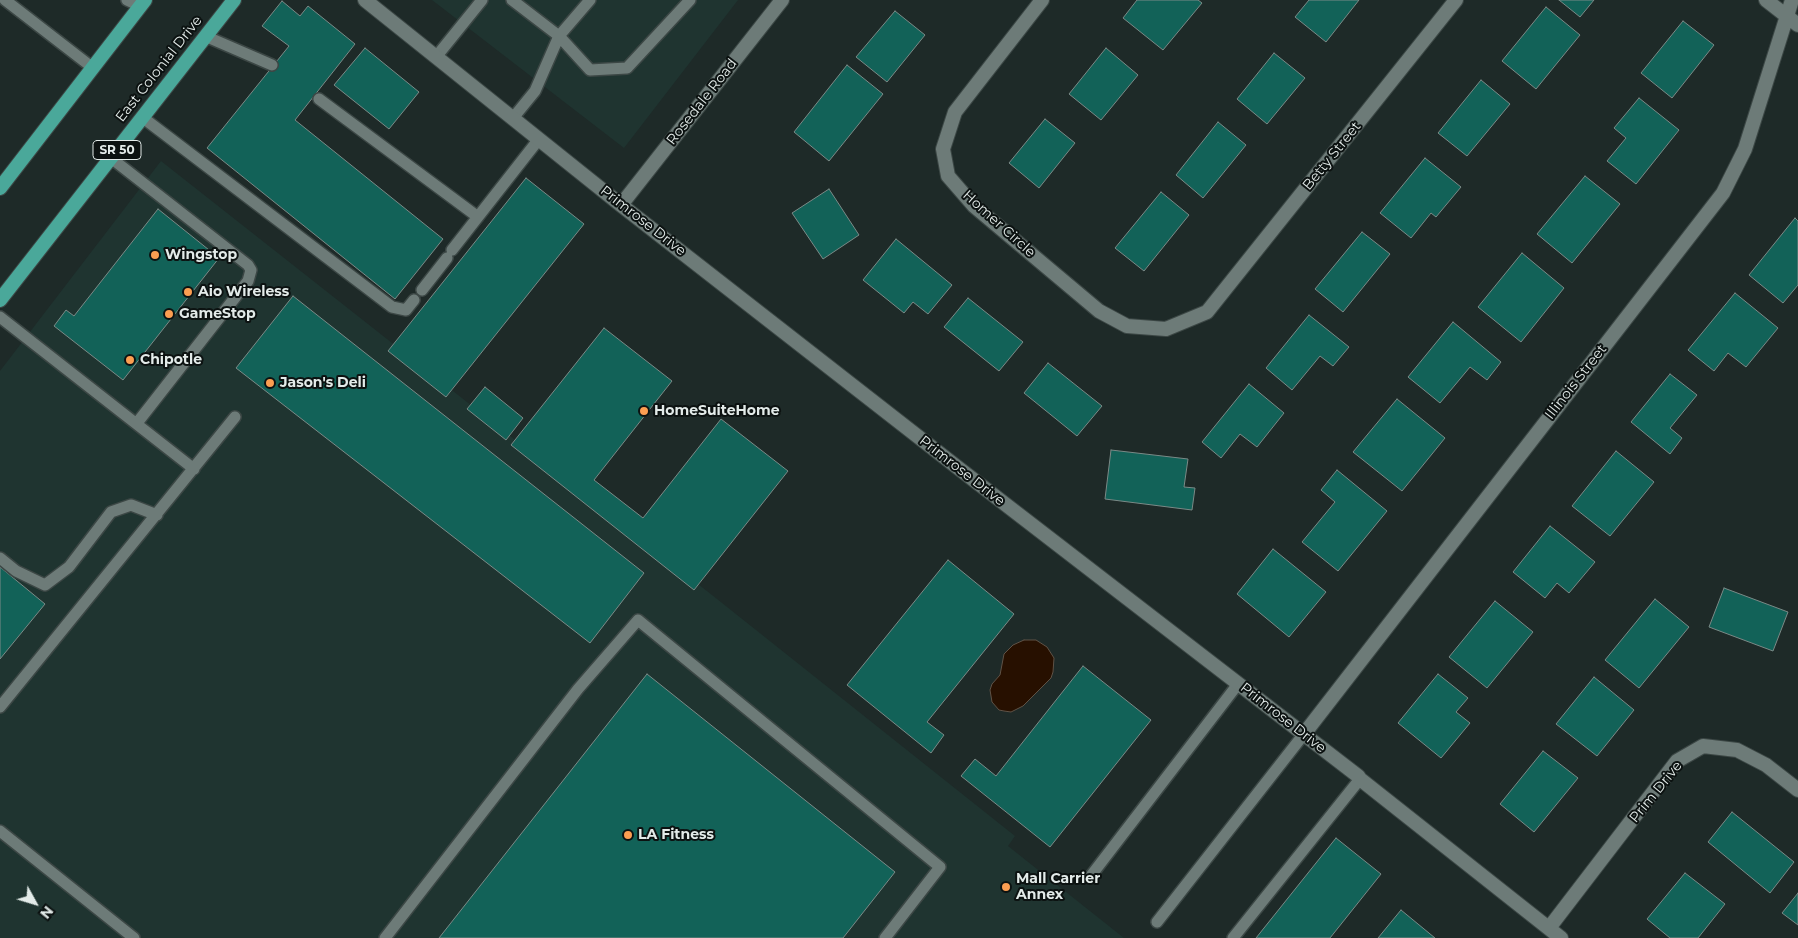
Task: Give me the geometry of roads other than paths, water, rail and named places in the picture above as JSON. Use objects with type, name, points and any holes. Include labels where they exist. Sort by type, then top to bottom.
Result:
[{"type":"highway","name":"East Colonial Drive","points":[[0,300],[234,0]]},
{"type":"highway","points":[[0,188],[143,3]]},
{"type":"street","name":"Primrose Drive","points":[[365,0],[621,204],[1358,776],[1561,938]]},
{"type":"street","name":"Rosedale Road","points":[[621,204],[782,0]]},
{"type":"street","name":"Homer Circle","points":[[1042,0],[955,112],[943,149],[948,176],[974,206],[1098,312],[1127,326],[1166,329],[1207,312]]},
{"type":"street","name":"Betty Street","points":[[1207,312],[1456,0]]},
{"type":"street","points":[[1766,0],[1792,20]]},
{"type":"street","name":"Illinois Street","points":[[1304,734],[1722,193],[1745,149],[1792,20],[1792,0]]},
{"type":"street","name":"Prim Drive","points":[[1549,928],[1677,762],[1703,746],[1736,750],[1766,765],[1798,790]]},
{"type":"lane","points":[[5,0],[93,68]]},
{"type":"lane","points":[[127,0],[143,3]]},
{"type":"lane","points":[[436,57],[479,4],[466,0]]},
{"type":"lane","points":[[512,0],[528,5],[590,70],[627,68],[690,0]]},
{"type":"lane","points":[[513,118],[535,91],[559,36],[590,0]]},
{"type":"lane","points":[[205,36],[272,65]]},
{"type":"lane","points":[[319,99],[478,217]]},
{"type":"lane","points":[[142,117],[392,307],[406,310],[414,300]]},
{"type":"lane","points":[[422,290],[539,139]]},
{"type":"lane","points":[[111,158],[248,265],[250,270],[248,282],[137,424]]},
{"type":"lane","points":[[0,317],[194,469]]},
{"type":"lane","points":[[0,707],[235,417]]},
{"type":"lane","points":[[0,558],[16,570],[45,584],[69,567],[110,512],[131,505],[157,515]]},
{"type":"lane","points":[[385,938],[578,689],[638,620],[940,867],[885,938]]},
{"type":"lane","points":[[1090,877],[1238,684]]},
{"type":"lane","points":[[1157,922],[1304,734]]},
{"type":"lane","points":[[1233,938],[1360,779]]},
{"type":"lane","points":[[0,831],[134,938]]},
{"type":"place","name":"Wingstop","points":[[155,255]]},
{"type":"place","name":"Aio Wireless","points":[[188,292]]},
{"type":"place","name":"GameStop","points":[[169,314]]},
{"type":"place","name":"Chipotle","points":[[130,360]]},
{"type":"place","name":"Jason's Deli","points":[[270,383]]},
{"type":"place","name":"HomeSuiteHome","points":[[644,411]]},
{"type":"place","name":"LA Fitness","points":[[628,835]]},
{"type":"place","name":"Mall Carrier Annex","points":[[1006,887]]}]
